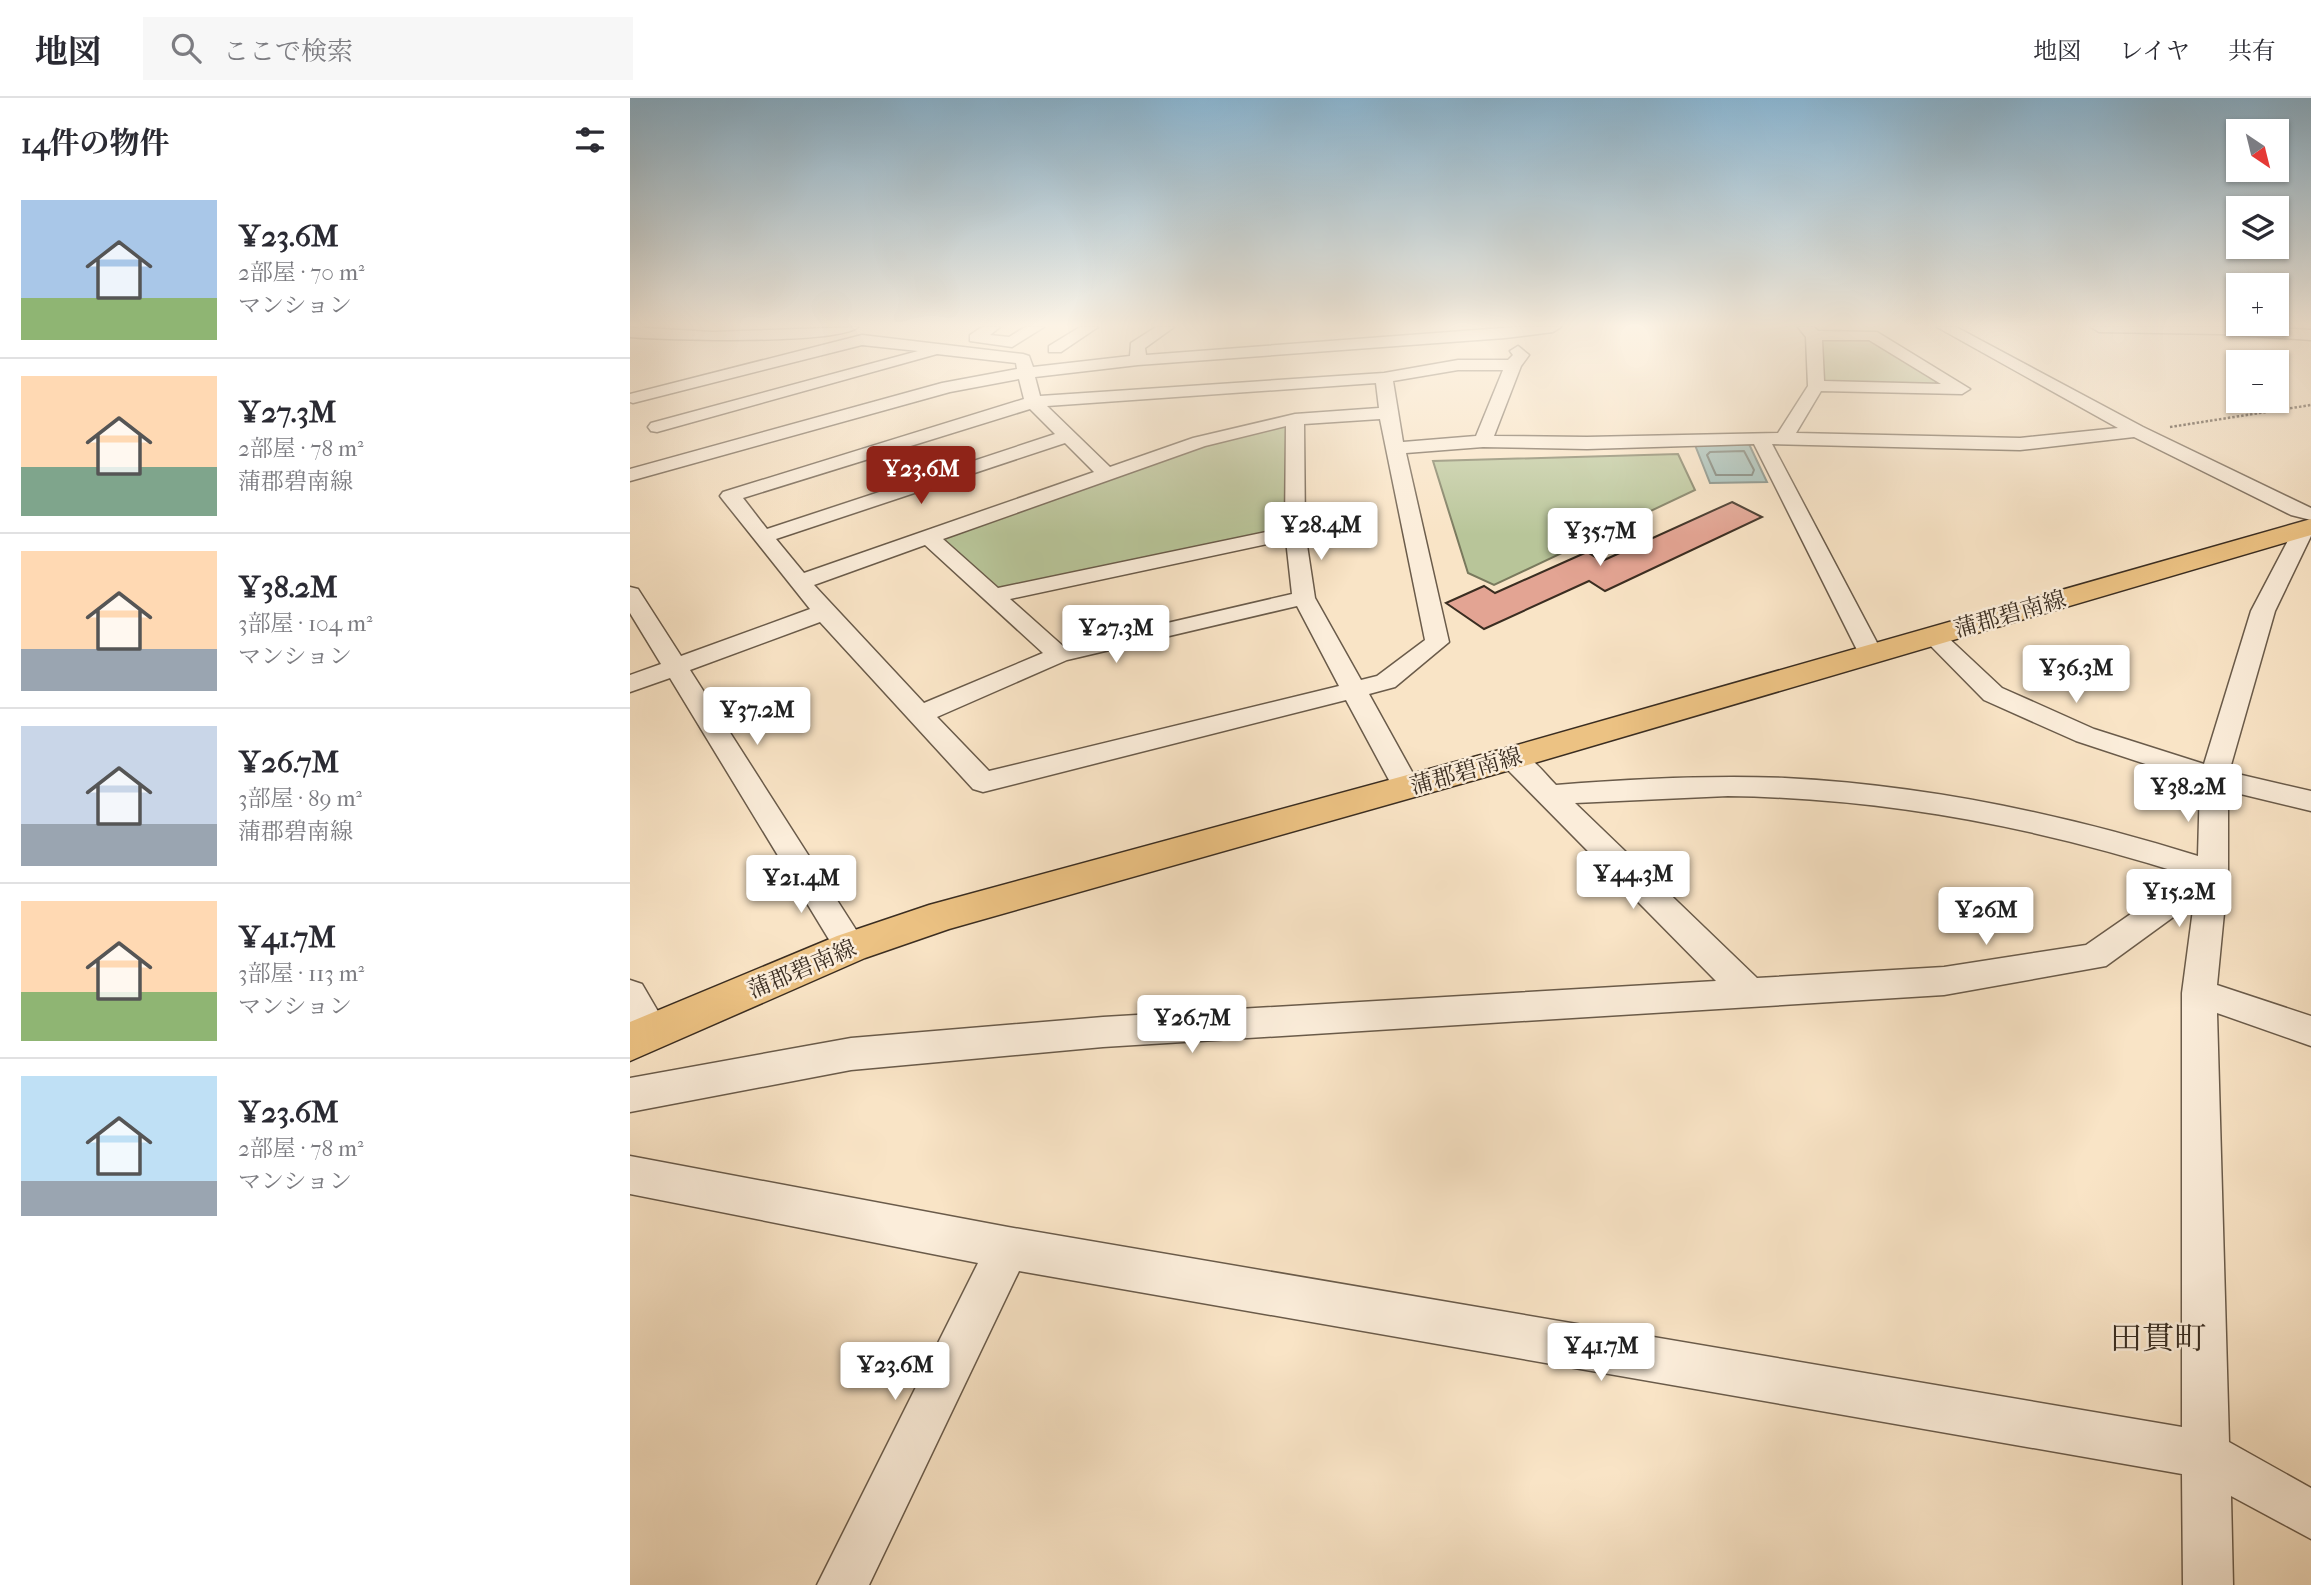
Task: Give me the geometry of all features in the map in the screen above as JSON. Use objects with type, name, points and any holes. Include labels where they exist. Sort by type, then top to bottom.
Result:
[{"type":"main road","name":"蒲郡碧南線","points":[[641,1037],[851,947],[956,912],[1512,758],[2309,523]]},
{"type":"street","points":[[631,396],[670,443]]},
{"type":"street","points":[[630,475],[670,443],[806,396]]},
{"type":"street","points":[[670,443],[901,396]]},
{"type":"street","points":[[1031,396],[1033,402],[1107,474]]},
{"type":"street","points":[[1064,396],[1033,402],[730,496],[803,581],[824,612],[983,782],[1386,682],[1437,642],[1386,396]]},
{"type":"street","points":[[1483,441],[1501,396]]},
{"type":"street","points":[[1784,438],[1810,396]]},
{"type":"street","points":[[2074,396],[2274,500],[2309,523],[2263,611],[2214,777],[2213,872],[2199,992],[2208,1585]]},
{"type":"street","points":[[803,581],[1199,442],[1295,419],[1388,413]]},
{"type":"street","points":[[1295,419],[1295,532],[1304,598],[1407,788]]},
{"type":"street","points":[[1395,448],[1483,441],[1587,443],[1760,438],[2020,444],[2137,431]]},
{"type":"street","points":[[763,537],[1067,436]]},
{"type":"street","points":[[1760,438],[1871,654]]},
{"type":"street","points":[[991,596],[1295,532]]},
{"type":"street","points":[[929,538],[1059,655]]},
{"type":"street","points":[[630,594],[851,947]]},
{"type":"street","points":[[921,714],[1059,655],[1304,598]]},
{"type":"street","points":[[630,684],[824,612]]},
{"type":"street","points":[[1933,636],[1993,694],[2085,735],[2214,777],[2311,802]]},
{"type":"street","points":[[1512,758],[1751,994]]},
{"type":"street","points":[[1549,795],[1678,787],[1787,788],[1874,796],[1997,814],[2150,851],[2213,872]]},
{"type":"street","points":[[630,1095],[851,1054],[1102,1032],[1944,981],[2094,957],[2213,872]]},
{"type":"street","points":[[2199,992],[2311,1031]]},
{"type":"street","points":[[630,993],[641,1037]]},
{"type":"street","points":[[630,1175],[1008,1248],[2206,1455],[2311,1515]]},
{"type":"street","points":[[842,1585],[1008,1248]]},
{"type":"path","points":[[2137,431],[2311,405]]},
{"type":"green space","points":[[1288,425],[1288,525],[1281,530],[1004,589],[992,587],[943,541],[943,538],[1201,445]]},
{"type":"green space","points":[[1678,454],[1695,490],[1494,585],[1468,573],[1433,461]]},
{"type":"water","points":[[1749,444],[1767,482],[1710,483],[1695,445]]},
{"type":"building","points":[[1732,502],[1762,517],[1605,591],[1589,581],[1484,629],[1446,603],[1484,586],[1495,593],[1587,552],[1602,561]]},
{"type":"district","name":"田貫町","points":[[2158,1338]]}]
